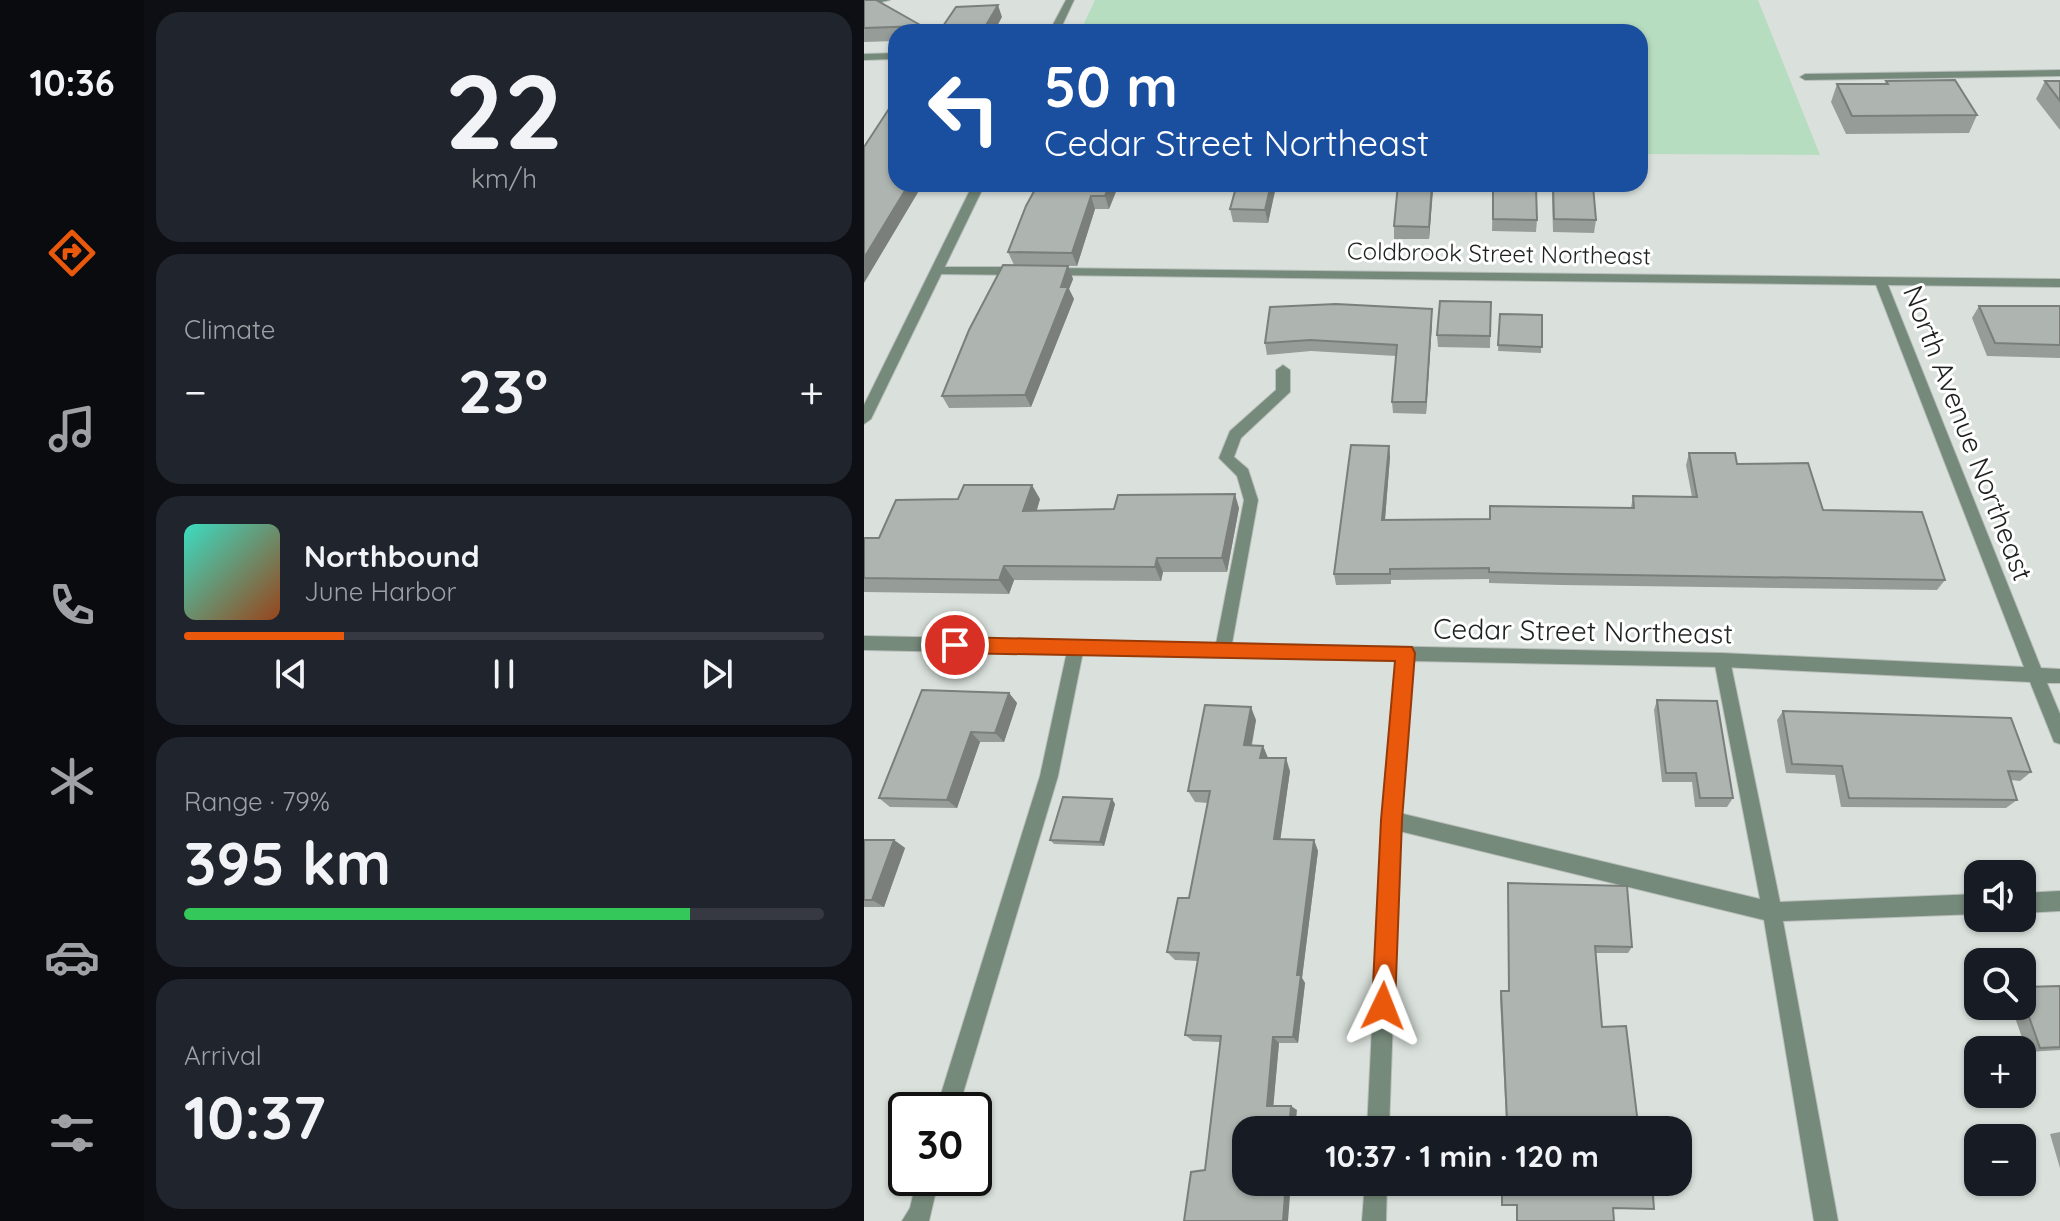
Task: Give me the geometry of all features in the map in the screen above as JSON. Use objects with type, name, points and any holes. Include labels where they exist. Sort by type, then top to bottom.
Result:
[{"type":"street","points":[[864,3],[886,0]]},
{"type":"street","points":[[1058,24],[1070,0]]},
{"type":"street","points":[[867,69],[870,56]]},
{"type":"street","points":[[1805,77],[2060,73]]},
{"type":"street","points":[[864,419],[975,192]]},
{"type":"street","name":"Coldbrook Street Northeast","points":[[937,271],[2060,283]]},
{"type":"street","name":"North Avenue Northeast","points":[[1881,283],[2060,736]]},
{"type":"street","points":[[1223,649],[1251,500],[1243,473],[1226,458],[1235,435],[1283,392],[1283,370]]},
{"type":"street","name":"Cedar Street Northeast","points":[[864,643],[1722,660],[2060,676]]},
{"type":"street","points":[[952,1092],[1049,776],[1076,647]]},
{"type":"street","points":[[1379,1116],[1391,820],[1405,653]]},
{"type":"street","points":[[1722,660],[1772,912],[1826,1221]]},
{"type":"street","points":[[1391,820],[1772,912],[1964,905]]},
{"type":"street","points":[[2036,902],[2060,901]]},
{"type":"street","points":[[914,1221],[920,1214],[924,1196]]},
{"type":"street","points":[[1374,1221],[1375,1196]]},
{"type":"green space","points":[[1095,0],[1758,0],[1820,155],[1648,154],[1648,24],[1084,24]]},
{"type":"building","points":[[864,0],[876,0],[918,24],[888,24],[888,27],[864,28]]},
{"type":"building","points":[[998,5],[987,24],[944,24],[956,7]]},
{"type":"building","points":[[1955,80],[1977,115],[1852,116],[1837,84],[1888,84],[1886,81]]},
{"type":"building","points":[[2045,81],[2060,81],[2060,101]]},
{"type":"building","points":[[888,110],[888,192],[904,192],[864,258],[864,147]]},
{"type":"building","points":[[1034,192],[1107,192],[1105,196],[1091,196],[1072,253],[1008,252]]},
{"type":"building","points":[[1235,192],[1269,192],[1265,210],[1230,209]]},
{"type":"building","points":[[1397,192],[1431,192],[1429,227],[1394,226]]},
{"type":"building","points":[[1493,192],[1536,192],[1537,220],[1493,219]]},
{"type":"building","points":[[1553,192],[1594,192],[1596,220],[1554,219]]},
{"type":"building","points":[[1003,265],[1068,266],[1061,287],[1068,287],[1025,395],[942,396],[969,330]]},
{"type":"building","points":[[1440,301],[1491,302],[1490,336],[1437,335]]},
{"type":"building","points":[[1336,304],[1432,309],[1426,402],[1392,402],[1397,345],[1310,340],[1265,343],[1270,307]]},
{"type":"building","points":[[1979,306],[2060,306],[2060,345],[1995,343]]},
{"type":"building","points":[[1500,314],[1542,315],[1542,347],[1498,345]]},
{"type":"building","points":[[1351,445],[1389,446],[1382,520],[1490,519],[1490,506],[1634,508],[1633,496],[1697,497],[1689,453],[1735,453],[1737,464],[1808,463],[1823,510],[1922,512],[1945,580],[1564,574],[1489,572],[1489,568],[1390,569],[1390,574],[1334,574]]},
{"type":"building","points":[[964,485],[1032,485],[1023,511],[1114,509],[1118,495],[1235,494],[1222,558],[1157,558],[1155,567],[1004,566],[999,580],[864,578],[864,538],[879,538],[896,500],[958,499]]},
{"type":"building","points":[[922,690],[1009,693],[995,733],[971,732],[947,800],[879,798]]},
{"type":"building","points":[[1657,700],[1717,701],[1733,798],[1700,798],[1696,773],[1666,773]]},
{"type":"building","points":[[1205,705],[1251,707],[1244,745],[1263,746],[1260,758],[1286,758],[1274,839],[1314,840],[1297,975],[1301,975],[1293,1037],[1273,1037],[1267,1106],[1291,1106],[1290,1116],[1232,1116],[1232,1196],[1285,1196],[1283,1221],[1184,1221],[1191,1172],[1205,1170],[1221,1036],[1185,1035],[1199,953],[1167,952],[1178,898],[1189,898],[1210,791],[1188,791]]},
{"type":"building","points":[[1783,711],[2011,718],[2031,772],[2008,771],[2017,800],[1849,798],[1842,766],[1792,764]]},
{"type":"building","points":[[1063,797],[1112,799],[1100,842],[1050,840]]},
{"type":"building","points":[[864,840],[894,840],[872,900],[864,900]]},
{"type":"building","points":[[1508,883],[1627,886],[1632,947],[1595,946],[1602,1027],[1626,1026],[1637,1116],[1507,1116],[1501,991],[1509,991]]},
{"type":"building","points":[[2060,986],[2060,1047],[2040,1048],[2030,1020],[2036,1020],[2036,987]]},
{"type":"building","points":[[1502,1196],[1653,1196],[1654,1209],[1613,1208],[1614,1221],[1517,1221],[1517,1205],[1502,1205]]},
{"type":"route","points":[[955,645],[1405,653],[1391,820],[1383,1006]]}]
